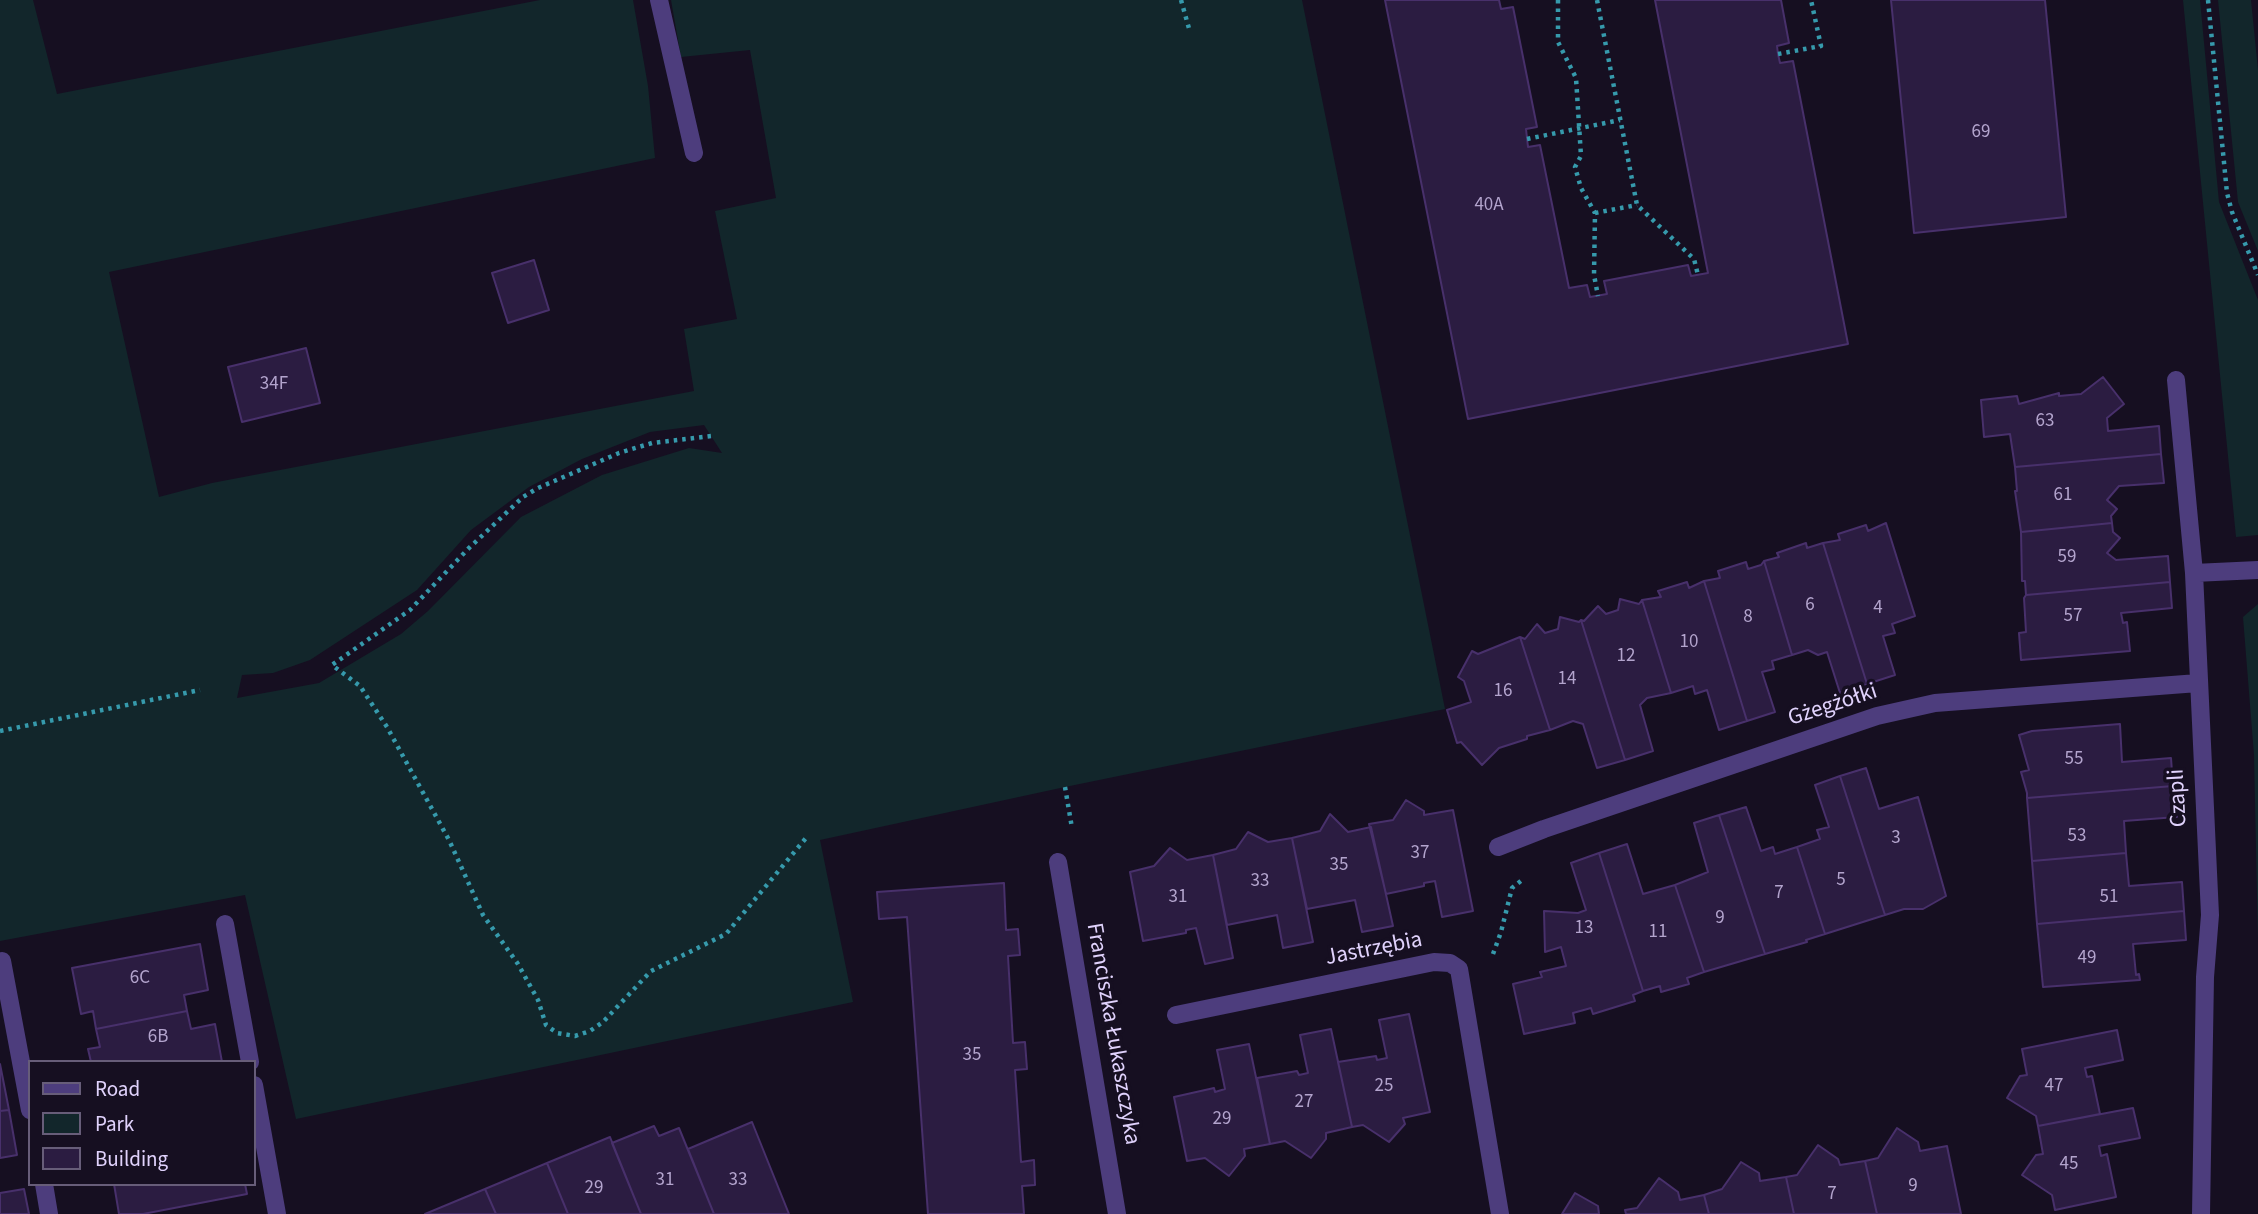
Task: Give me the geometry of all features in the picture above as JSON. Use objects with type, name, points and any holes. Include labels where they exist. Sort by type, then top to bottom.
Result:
[{"type":"street","points":[[659,0],[694,153]]},
{"type":"street","name":"Czapli","points":[[2176,380],[2194,573],[2210,915],[2205,977],[2201,1214]]},
{"type":"street","points":[[2194,573],[2258,570]]},
{"type":"street","name":"Gżegżółki","points":[[1499,847],[1544,829],[1864,720],[1900,711],[1934,703],[2197,682]]},
{"type":"street","name":"Franciszka Łukaszczyka","points":[[1058,862],[1117,1214]]},
{"type":"street","points":[[225,923],[250,1060]]},
{"type":"street","points":[[2,961],[28,1099]]},
{"type":"street","name":"Jastrzębia","points":[[1177,1015],[1434,962],[1450,963],[1459,969],[1500,1214]]},
{"type":"street","points":[[256,1096],[277,1214]]},
{"type":"street","points":[[44,1186],[49,1214]]},
{"type":"path","points":[[1181,0],[1190,32]]},
{"type":"path","points":[[1558,0],[1558,42],[1576,78],[1581,156],[1575,167],[1581,188],[1595,213],[1594,275],[1598,296]]},
{"type":"path","points":[[1597,0],[1636,205],[1694,259],[1698,275]]},
{"type":"path","points":[[1778,54],[1821,46],[1811,0]]},
{"type":"path","points":[[2208,0],[2227,193],[2258,275]]},
{"type":"path","points":[[1527,139],[1620,120]]},
{"type":"path","points":[[1595,213],[1636,205]]},
{"type":"path","points":[[711,436],[652,443],[619,453],[523,497],[468,549],[410,610],[332,665],[360,686],[387,727],[449,840],[483,915],[518,964],[531,988],[546,1025],[565,1036],[590,1031],[603,1022],[651,971],[726,934],[806,838]]},
{"type":"path","points":[[0,730],[200,690]]},
{"type":"path","points":[[1495,954],[1502,932]]},
{"type":"green space","points":[[0,0],[33,0],[57,94],[540,0],[633,0],[648,86],[655,158],[109,272],[159,497],[212,483],[694,391],[684,329],[737,319],[715,211],[776,198],[750,50],[681,57],[671,0],[1302,0],[1445,709],[820,840],[853,1002],[296,1119],[245,895],[0,941]],"holes":[[[704,425],[722,453],[689,448],[602,475],[521,517],[428,611],[401,634],[319,683],[237,698],[242,675],[273,673],[310,660],[417,590],[471,530],[529,487],[582,459],[650,432]]]},
{"type":"green space","points":[[2183,0],[2200,0],[2219,202],[2258,300],[2258,535],[2236,537]]},
{"type":"green space","points":[[2218,0],[2251,0],[2258,70],[2258,251],[2238,202]]},
{"type":"green space","points":[[2258,604],[2258,942],[2254,755],[2243,617]]},
{"type":"building","points":[[1385,0],[1499,0],[1501,9],[1513,7],[1537,127],[1526,129],[1528,147],[1540,145],[1569,288],[1587,285],[1590,297],[1607,294],[1604,281],[1688,265],[1691,276],[1708,273],[1655,0],[1781,0],[1789,43],[1777,46],[1778,54],[1780,63],[1793,61],[1848,344],[1468,419]]},
{"type":"building","points":[[1891,0],[2045,0],[2066,217],[1914,233]]},
{"type":"building","points":[[534,260],[549,310],[508,323],[492,273]]},
{"type":"building","points":[[306,348],[320,403],[242,422],[228,367]]},
{"type":"building","points":[[2103,377],[2124,404],[2107,418],[2108,431],[2159,426],[2161,454],[2015,467],[2010,434],[1984,437],[1981,400],[2017,396],[2019,404],[2059,393],[2059,396],[2081,394]]},
{"type":"building","points":[[2161,454],[2164,483],[2119,486],[2107,500],[2117,509],[2111,516],[2112,523],[2021,532],[2015,491],[2015,467]]},
{"type":"building","points":[[1886,523],[1915,616],[1892,624],[1895,633],[1883,636],[1895,675],[1867,684],[1823,543],[1840,540],[1838,534],[1866,525],[1868,531]]},
{"type":"building","points":[[2112,523],[2113,532],[2120,538],[2107,553],[2116,560],[2168,556],[2170,582],[2026,595],[2025,581],[2022,581],[2021,532]]},
{"type":"building","points":[[1806,543],[1807,548],[1823,543],[1867,684],[1840,693],[1827,652],[1818,655],[1808,650],[1792,655],[1764,561],[1779,557],[1777,553]]},
{"type":"building","points":[[1764,561],[1792,655],[1772,661],[1774,669],[1762,672],[1775,712],[1747,721],[1704,581],[1720,578],[1718,571],[1746,562],[1748,569],[1761,565]]},
{"type":"building","points":[[1704,581],[1747,721],[1719,730],[1707,690],[1695,694],[1693,686],[1671,693],[1642,600],[1661,597],[1658,591],[1687,582],[1689,588]]},
{"type":"building","points":[[2170,582],[2172,608],[2121,613],[2123,623],[2127,622],[2130,651],[2021,660],[2019,633],[2026,632],[2026,595]]},
{"type":"building","points":[[1620,599],[1639,604],[1642,600],[1671,693],[1647,698],[1640,705],[1653,751],[1625,760],[1581,620],[1584,621],[1598,606],[1606,614],[1618,610]]},
{"type":"building","points":[[1560,617],[1579,622],[1581,620],[1625,760],[1597,768],[1583,724],[1573,721],[1550,730],[1520,637],[1525,639],[1537,624],[1545,633],[1558,629]]},
{"type":"building","points":[[1520,637],[1550,730],[1499,748],[1482,765],[1461,742],[1457,743],[1447,710],[1471,702],[1464,681],[1458,677],[1472,651],[1478,654]]},
{"type":"building","points":[[2120,724],[2122,762],[2171,758],[2173,786],[2027,798],[2021,772],[2029,770],[2019,735],[2032,731]]},
{"type":"building","points":[[1866,768],[1879,809],[1918,797],[1946,896],[1923,909],[1904,909],[1885,915],[1840,776]]},
{"type":"building","points":[[1840,776],[1885,915],[1825,934],[1797,847],[1820,839],[1817,830],[1829,827],[1815,785]]},
{"type":"building","points":[[2173,786],[2177,817],[2124,821],[2126,853],[2032,861],[2027,798]]},
{"type":"building","points":[[1406,800],[1424,811],[1424,815],[1453,810],[1473,911],[1442,917],[1435,881],[1386,894],[1369,824],[1393,820]]},
{"type":"building","points":[[1746,807],[1761,851],[1773,847],[1775,854],[1797,847],[1825,934],[1765,954],[1719,815]]},
{"type":"building","points":[[1330,814],[1348,832],[1371,827],[1393,926],[1362,932],[1355,900],[1307,909],[1292,838],[1320,831]]},
{"type":"building","points":[[1719,815],[1765,954],[1704,972],[1675,885],[1708,872],[1694,823]]},
{"type":"building","points":[[1248,832],[1268,842],[1292,838],[1313,942],[1283,948],[1277,915],[1227,925],[1213,855],[1236,849]]},
{"type":"building","points":[[1627,844],[1643,894],[1675,885],[1704,972],[1687,978],[1689,984],[1661,992],[1660,986],[1643,991],[1599,853]]},
{"type":"building","points":[[1170,848],[1187,860],[1213,855],[1233,958],[1205,964],[1196,928],[1186,930],[1186,933],[1143,941],[1130,872],[1154,866]]},
{"type":"building","points":[[1599,853],[1643,991],[1633,995],[1635,1001],[1593,1014],[1591,1008],[1573,1013],[1575,1023],[1524,1034],[1513,984],[1542,977],[1540,972],[1566,966],[1561,947],[1545,952],[1544,911],[1578,913],[1586,910],[1571,863]]},
{"type":"building","points":[[2126,853],[2129,886],[2182,882],[2184,911],[2037,924],[2032,861]]},
{"type":"building","points":[[1004,883],[1006,930],[1018,929],[1020,955],[1008,956],[1013,1043],[1025,1042],[1027,1069],[1015,1070],[1021,1162],[1034,1160],[1035,1185],[1022,1186],[1024,1214],[928,1214],[907,917],[879,919],[877,892]]},
{"type":"building","points":[[2184,911],[2186,940],[2133,944],[2136,975],[2139,974],[2140,980],[2043,987],[2037,924]]},
{"type":"building","points":[[200,944],[208,990],[184,995],[187,1011],[96,1029],[93,1011],[81,1014],[72,968]]},
{"type":"building","points":[[187,1011],[191,1029],[215,1024],[222,1060],[91,1060],[88,1049],[100,1047],[96,1029]]},
{"type":"building","points":[[1409,1014],[1430,1112],[1403,1118],[1405,1124],[1389,1142],[1363,1125],[1352,1127],[1338,1062],[1376,1056],[1377,1060],[1387,1058],[1379,1020]]},
{"type":"building","points":[[1331,1029],[1352,1127],[1326,1133],[1326,1139],[1311,1158],[1285,1141],[1270,1144],[1257,1078],[1297,1071],[1299,1075],[1308,1073],[1300,1035]]},
{"type":"building","points":[[2117,1030],[2123,1060],[2085,1068],[2087,1077],[2092,1076],[2100,1114],[2038,1126],[2036,1116],[2007,1098],[2020,1076],[2027,1075],[2022,1049]]},
{"type":"building","points":[[1249,1044],[1270,1144],[1244,1149],[1245,1156],[1229,1176],[1205,1158],[1187,1161],[1174,1097],[1214,1088],[1215,1092],[1225,1089],[1217,1050]]},
{"type":"building","points":[[0,1064],[9,1110],[0,1111]]},
{"type":"building","points":[[2133,1108],[2140,1138],[2099,1146],[2101,1156],[2107,1154],[2116,1197],[2055,1210],[2052,1195],[2022,1175],[2036,1155],[2043,1154],[2038,1126]]},
{"type":"building","points":[[9,1110],[17,1155],[0,1158],[0,1111]]},
{"type":"building","points":[[752,1122],[789,1214],[714,1214],[688,1149]]},
{"type":"building","points":[[654,1126],[659,1136],[679,1128],[714,1214],[641,1214],[612,1143]]},
{"type":"building","points":[[1897,1128],[1918,1142],[1920,1151],[1947,1146],[1961,1214],[1877,1214],[1865,1161],[1878,1158]]},
{"type":"building","points":[[610,1137],[641,1214],[568,1214],[547,1163]]},
{"type":"building","points":[[1818,1145],[1838,1159],[1840,1165],[1865,1161],[1877,1214],[1794,1214],[1786,1177],[1797,1175]]},
{"type":"building","points":[[1741,1162],[1759,1173],[1760,1181],[1786,1177],[1794,1214],[1709,1214],[1704,1195],[1722,1189]]},
{"type":"building","points":[[547,1163],[568,1214],[496,1214],[485,1189]]},
{"type":"building","points":[[1659,1178],[1678,1192],[1680,1200],[1704,1195],[1709,1214],[1626,1214],[1625,1210],[1637,1208]]},
{"type":"building","points":[[114,1186],[245,1186],[247,1194],[143,1214],[119,1214]]},
{"type":"building","points":[[24,1189],[29,1214],[0,1214],[0,1193]]},
{"type":"building","points":[[485,1189],[496,1214],[425,1214]]},
{"type":"building","points":[[1575,1193],[1598,1206],[1599,1214],[1562,1214]]}]
